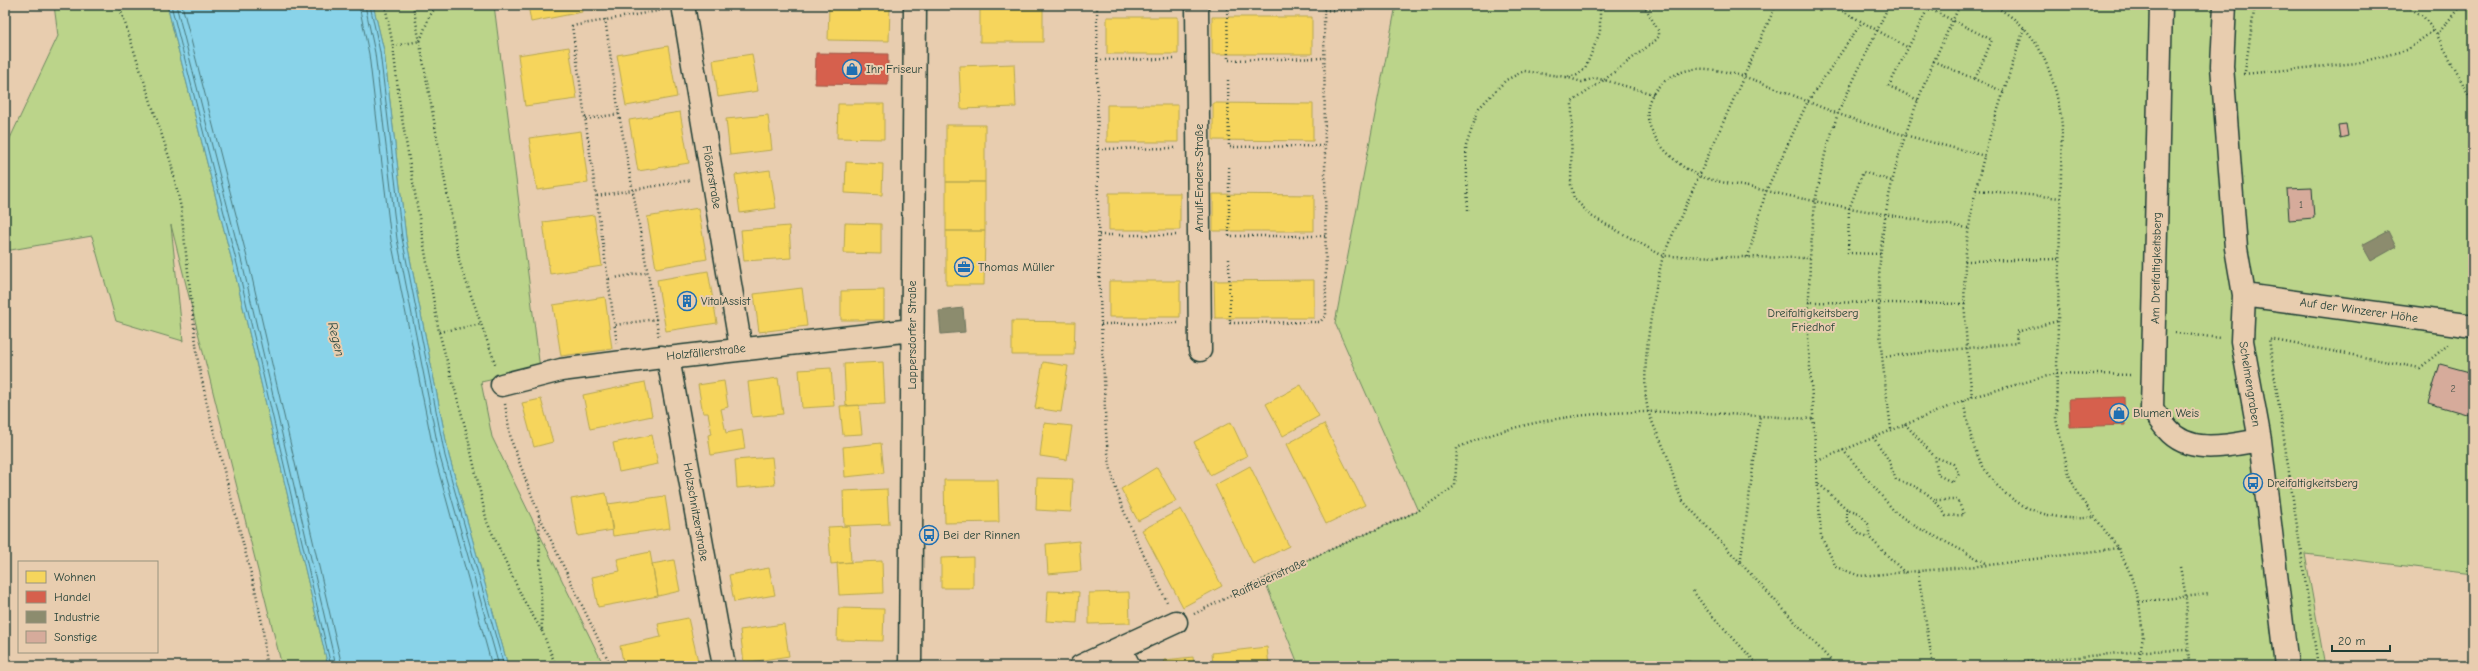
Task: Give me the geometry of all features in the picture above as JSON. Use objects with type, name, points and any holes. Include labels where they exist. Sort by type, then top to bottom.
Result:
[{"type":"street","name":"Lappersdorfer Straße","points":[[910,666],[915,5]]},
{"type":"street","name":"Arnulf-Enders-Straße","points":[[1197,5],[1200,350]]},
{"type":"street","name":"Am Dreifaltigkeitsberg","points":[[2161,5],[2152,409],[2168,431],[2188,444],[2215,447],[2260,440]]},
{"type":"street","name":"Schelmengraben","points":[[2225,5],[2222,66],[2236,248],[2244,295],[2242,341],[2260,440],[2287,666]]},
{"type":"street","name":"Flößerstraße","points":[[683,6],[741,349]]},
{"type":"street","name":"Auf der Winzerer Höhe","points":[[2244,295],[2472,326]]},
{"type":"street","name":"Holzfällerstraße","points":[[502,385],[561,370],[619,362],[662,357],[668,358],[912,330]]},
{"type":"street","name":"Holzschnitzerstraße","points":[[668,358],[724,666]]},
{"type":"street","points":[[1081,666],[1125,658],[1176,622]]},
{"type":"path","points":[[119,5],[170,163],[181,208],[198,362],[209,413],[256,593],[263,628],[266,666]]},
{"type":"path","points":[[385,5],[393,46],[400,107],[439,332],[466,430],[488,522],[523,599],[542,632],[556,666]]},
{"type":"path","points":[[413,5],[460,264],[502,385],[511,440],[539,515],[611,666]]},
{"type":"path","points":[[420,41],[429,17],[437,5]]},
{"type":"path","points":[[1097,5],[1101,324],[1112,477],[1120,499],[1176,622]]},
{"type":"path","points":[[1227,5],[1228,60],[1324,58]]},
{"type":"path","points":[[1229,259],[1230,323],[1320,322],[1326,315],[1324,5]]},
{"type":"path","points":[[1566,77],[1577,75],[1585,68],[1594,50],[1600,32],[1600,5]]},
{"type":"path","points":[[1644,5],[1659,36],[1604,80],[1572,102],[1572,192],[1574,198],[1591,216],[1663,256],[1810,258]]},
{"type":"path","points":[[1776,5],[1698,175],[1663,256],[1656,284],[1647,366],[1646,390],[1648,410],[1668,459],[1676,489],[1683,501],[1740,565],[1836,666]]},
{"type":"path","points":[[1832,5],[1907,47]]},
{"type":"path","points":[[1889,5],[1838,113],[1824,154],[1815,202],[1810,258],[1808,337],[1817,461],[1820,536],[1836,567],[1860,576],[1989,565],[2118,548]]},
{"type":"path","points":[[1891,429],[1882,357],[1879,302],[1880,254],[1884,215],[1904,135],[1933,62],[1960,5]]},
{"type":"path","points":[[1994,5],[2024,28],[2050,71],[2060,106],[2062,125],[2058,259],[2058,373],[2056,419],[2070,478],[2082,500],[2118,548],[2130,573],[2139,602],[2142,651],[2138,666]]},
{"type":"path","points":[[2404,5],[2423,16],[2438,35],[2473,103]]},
{"type":"path","points":[[2438,35],[2461,5]]},
{"type":"path","points":[[619,362],[609,279],[572,26],[683,6]]},
{"type":"path","points":[[1918,100],[1889,86],[1907,47],[1928,8],[1992,40],[1975,79]]},
{"type":"path","points":[[1324,10],[1353,11]]},
{"type":"path","points":[[606,19],[619,114],[656,318],[615,325]]},
{"type":"path","points":[[1748,257],[1766,191],[1808,102],[1862,22]]},
{"type":"path","points":[[1972,397],[1967,350],[1965,304],[1965,261],[1968,228],[1985,156],[2024,28]]},
{"type":"path","points":[[2244,74],[2356,63],[2407,50],[2434,30]]},
{"type":"path","points":[[393,46],[420,41]]},
{"type":"path","points":[[1097,60],[1198,59]]},
{"type":"path","points":[[1933,62],[2004,92]]},
{"type":"path","points":[[1968,228],[1884,215],[1815,202],[1698,175],[1670,155],[1654,137],[1648,114],[1653,94],[1669,78],[1693,69],[1707,68],[1743,77],[1838,113],[1904,135],[1985,156]]},
{"type":"path","points":[[1468,210],[1466,146],[1479,108],[1506,80],[1524,71],[1566,77],[1582,82],[1595,78],[1653,94]]},
{"type":"path","points":[[1228,80],[1229,147],[1325,146]]},
{"type":"path","points":[[586,119],[619,114]]},
{"type":"path","points":[[1098,149],[1198,148]]},
{"type":"path","points":[[1229,167],[1229,236],[1326,236]]},
{"type":"path","points":[[1880,254],[1848,253],[1849,208],[1863,172],[1892,181]]},
{"type":"path","points":[[597,196],[712,176]]},
{"type":"path","points":[[1976,190],[2061,198]]},
{"type":"path","points":[[1099,235],[1199,235]]},
{"type":"path","points":[[1965,261],[2058,259]]},
{"type":"path","points":[[609,279],[647,272]]},
{"type":"path","points":[[1808,302],[1965,304]]},
{"type":"path","points":[[1882,357],[1967,350],[2017,343],[2016,332],[2058,321]]},
{"type":"path","points":[[1101,324],[1200,323]]},
{"type":"path","points":[[439,332],[482,324]]},
{"type":"path","points":[[2318,666],[2268,339],[2420,368],[2472,326]]},
{"type":"path","points":[[2154,330],[2242,341]]},
{"type":"path","points":[[1817,461],[1891,429],[1972,397],[2058,373],[2153,376]]},
{"type":"path","points":[[1963,401],[1978,456],[1984,468],[2002,490],[2013,499],[2046,516],[2077,519],[2095,517]]},
{"type":"path","points":[[1648,410],[1814,419]]},
{"type":"path","name":"Raiffeisenstraße","points":[[1176,622],[1264,579],[1418,511],[1455,486],[1457,448],[1492,432],[1565,416],[1648,410]]},
{"type":"path","points":[[1740,565],[1760,416]]},
{"type":"path","points":[[1905,424],[1935,457],[1952,464],[1959,474],[1952,482],[1938,475],[1935,457]]},
{"type":"path","points":[[1873,437],[1888,459],[1896,480],[1911,484],[1936,500],[1946,516],[1964,515],[1958,500],[1936,500]]},
{"type":"path","points":[[1843,450],[1894,512],[1915,526],[1989,565]]},
{"type":"path","points":[[1818,484],[1847,509],[1859,513],[1869,525],[1869,537]]},
{"type":"path","points":[[1847,509],[1847,521],[1860,534],[1869,537],[1905,573]]},
{"type":"path","points":[[539,515],[542,632]]},
{"type":"path","points":[[2180,567],[2186,596],[2189,666]]},
{"type":"path","points":[[1918,572],[1933,666]]},
{"type":"path","points":[[1693,591],[1707,610],[1758,666]]},
{"type":"path","points":[[2139,602],[2209,594]]},
{"type":"path","points":[[1983,666],[2142,651],[2189,650]]},
{"type":"green space","points":[[54,5],[167,5],[235,273],[328,666],[282,666],[171,225],[183,341],[116,321],[92,236],[5,251],[5,149],[58,36]]},
{"type":"green space","points":[[373,5],[494,5],[540,369],[481,382],[492,437],[604,666],[508,666],[449,456],[406,238],[384,51]]},
{"type":"green space","name":"Dreifaltigkeitsberg Friedhof","points":[[1396,5],[2473,5],[2473,574],[2305,554],[2325,666],[1695,666],[1690,661],[1426,662],[1386,666],[1299,666],[1264,579],[1418,511],[1335,323]]},
{"type":"water","name":"Regen","points":[[167,5],[373,5],[384,51],[406,238],[449,456],[508,666],[328,666],[235,273]]},
{"type":"building: Wohnen","points":[[528,5],[581,5],[582,12],[531,22]]},
{"type":"building: Wohnen","points":[[592,5],[620,5],[593,10]]},
{"type":"building: Wohnen","points":[[980,5],[1043,5],[1043,42],[980,42]]},
{"type":"building: Wohnen","points":[[829,6],[890,7],[889,41],[828,40]]},
{"type":"building: Wohnen","points":[[1107,17],[1178,17],[1178,54],[1107,54]]},
{"type":"building: Wohnen","points":[[1212,17],[1312,17],[1312,54],[1212,54]]},
{"type":"building: Wohnen","points":[[668,46],[677,97],[626,106],[617,55]]},
{"type":"building: Wohnen","points":[[569,47],[577,99],[525,106],[518,55]]},
{"type":"building: Wohnen","points":[[752,54],[758,91],[718,97],[713,60]]},
{"type":"building: Wohnen","points":[[1014,64],[1016,107],[961,109],[959,66]]},
{"type":"building: Wohnen","points":[[1213,103],[1313,104],[1313,141],[1213,140]]},
{"type":"building: Wohnen","points":[[838,104],[884,104],[884,139],[837,138]]},
{"type":"building: Wohnen","points":[[1107,105],[1178,105],[1178,142],[1107,142]]},
{"type":"building: Wohnen","points":[[680,112],[689,163],[638,171],[629,120]]},
{"type":"building: Wohnen","points":[[768,115],[772,150],[730,155],[726,119]]},
{"type":"building: Wohnen","points":[[946,125],[985,125],[985,182],[946,182]]},
{"type":"building: Wohnen","points":[[581,131],[588,183],[537,190],[529,138]]},
{"type":"building: Wohnen","points":[[846,162],[883,164],[882,195],[845,193]]},
{"type":"building: Wohnen","points":[[770,170],[776,208],[740,213],[735,175]]},
{"type":"building: Wohnen","points":[[946,182],[985,182],[985,231],[946,231]]},
{"type":"building: Wohnen","points":[[1109,193],[1180,193],[1180,230],[1109,230]]},
{"type":"building: Wohnen","points":[[1213,194],[1314,195],[1314,231],[1213,231]]},
{"type":"building: Wohnen","points":[[698,208],[707,259],[656,268],[647,217]]},
{"type":"building: Wohnen","points":[[594,215],[602,266],[550,274],[543,222]]},
{"type":"building: Wohnen","points":[[845,223],[881,224],[881,254],[844,253]]},
{"type":"building: Wohnen","points":[[789,226],[791,258],[744,261],[741,230]]},
{"type":"building: Wohnen","points":[[946,231],[985,231],[984,285],[946,285]]},
{"type":"building: Wohnen","name":"VitalAssist","points":[[708,271],[717,323],[666,331],[657,280]]},
{"type":"building: Wohnen","points":[[1314,280],[1314,318],[1215,318],[1214,281]]},
{"type":"building: Wohnen","points":[[1109,281],[1180,281],[1180,317],[1109,317]]},
{"type":"building: Wohnen","points":[[802,288],[807,326],[759,332],[754,294]]},
{"type":"building: Wohnen","points":[[884,290],[884,320],[841,320],[841,291]]},
{"type":"building: Wohnen","points":[[605,297],[612,349],[561,356],[553,305]]},
{"type":"building: Wohnen","points":[[1012,321],[1075,322],[1074,355],[1012,355]]},
{"type":"building: Wohnen","points":[[883,362],[885,404],[846,406],[844,364]]},
{"type":"building: Wohnen","points":[[1043,362],[1068,366],[1061,412],[1035,408]]},
{"type":"building: Wohnen","points":[[831,368],[834,406],[802,408],[799,370]]},
{"type":"building: Wohnen","points":[[778,378],[783,414],[752,417],[748,382]]},
{"type":"building: Wohnen","points":[[724,381],[728,407],[721,409],[726,433],[742,430],[745,449],[711,455],[708,435],[712,434],[708,413],[703,413],[698,385]]},
{"type":"building: Wohnen","points":[[645,382],[652,416],[590,429],[583,395]]},
{"type":"building: Wohnen","points":[[1301,385],[1319,416],[1283,436],[1266,404]]},
{"type":"building: Wohnen","points":[[541,399],[553,442],[534,447],[522,403]]},
{"type":"building: Wohnen","points":[[859,405],[862,434],[843,435],[840,406]]},
{"type":"building: Wohnen","points":[[1231,422],[1247,456],[1210,475],[1194,442]]},
{"type":"building: Wohnen","points":[[1044,423],[1072,426],[1067,460],[1040,456]]},
{"type":"building: Wohnen","points":[[1324,424],[1365,505],[1326,524],[1287,444]]},
{"type":"building: Wohnen","points":[[652,435],[658,464],[619,472],[613,443]]},
{"type":"building: Wohnen","points":[[881,443],[884,473],[845,477],[843,447]]},
{"type":"building: Wohnen","points":[[772,457],[775,485],[737,488],[735,460]]},
{"type":"building: Wohnen","points":[[1250,466],[1289,546],[1253,564],[1215,485]]},
{"type":"building: Wohnen","points":[[1157,467],[1176,501],[1138,521],[1121,489]]},
{"type":"building: Wohnen","points":[[1037,478],[1073,479],[1071,512],[1036,510]]},
{"type":"building: Wohnen","points":[[944,480],[998,480],[999,522],[945,523]]},
{"type":"building: Wohnen","points":[[887,489],[889,524],[844,526],[843,491]]},
{"type":"building: Wohnen","points":[[606,493],[613,530],[578,536],[571,499]]},
{"type":"building: Wohnen","points":[[665,496],[670,528],[613,536],[608,504]]},
{"type":"building: Wohnen","points":[[1181,509],[1222,586],[1183,607],[1142,530]]},
{"type":"building: Wohnen","points":[[849,526],[851,562],[831,564],[828,527]]},
{"type":"building: Wohnen","points":[[1079,541],[1081,571],[1048,574],[1046,544]]},
{"type":"building: Wohnen","points":[[650,552],[658,596],[598,607],[592,577],[620,571],[617,559]]},
{"type":"building: Wohnen","points":[[973,557],[973,588],[941,588],[941,558]]},
{"type":"building: Wohnen","points":[[674,560],[680,591],[658,596],[652,564]]},
{"type":"building: Wohnen","points":[[882,561],[883,593],[839,595],[837,563]]},
{"type":"building: Wohnen","points":[[769,568],[775,595],[734,602],[729,575]]},
{"type":"building: Wohnen","points":[[1048,591],[1079,592],[1077,623],[1046,621]]},
{"type":"building: Wohnen","points":[[1129,592],[1130,623],[1089,624],[1089,593]]},
{"type":"building: Wohnen","points":[[838,608],[884,609],[883,641],[837,640]]},
{"type":"building: Wohnen","points":[[688,618],[698,661],[673,666],[624,666],[620,646],[661,637],[658,624]]},
{"type":"building: Wohnen","points":[[784,624],[789,656],[744,663],[740,630]]},
{"type":"building: Wohnen","points":[[1267,647],[1269,666],[1213,666],[1212,653]]},
{"type":"building: Wohnen","points":[[1193,657],[1194,666],[1165,666],[1164,660]]},
{"type":"building: Handel","name":"Ihr Friseur","points":[[816,53],[888,54],[888,85],[815,84]]},
{"type":"building: Handel","points":[[2124,397],[2125,425],[2070,427],[2069,399]]},
{"type":"building: Industrie","points":[[2388,231],[2396,247],[2371,261],[2362,245]]},
{"type":"building: Industrie","points":[[963,308],[965,332],[941,334],[939,311]]},
{"type":"building: Sonstige","points":[[2346,124],[2348,136],[2340,138],[2338,125]]},
{"type":"building: Sonstige","points":[[2312,188],[2314,218],[2289,220],[2287,189]]},
{"type":"building: Sonstige","points":[[2440,364],[2473,373],[2473,416],[2428,403]]},
{"type":"place","name":"Ihr Friseur","points":[[852,69]]},
{"type":"place","name":"Thomas Müller","points":[[964,267]]},
{"type":"place","name":"VitalAssist","points":[[687,301]]},
{"type":"place","name":"Blumen Weis","points":[[2119,413]]},
{"type":"place","name":"Dreifaltigkeitsberg","points":[[2253,483]]},
{"type":"place","name":"Bei der Rinnen","points":[[929,535]]}]
